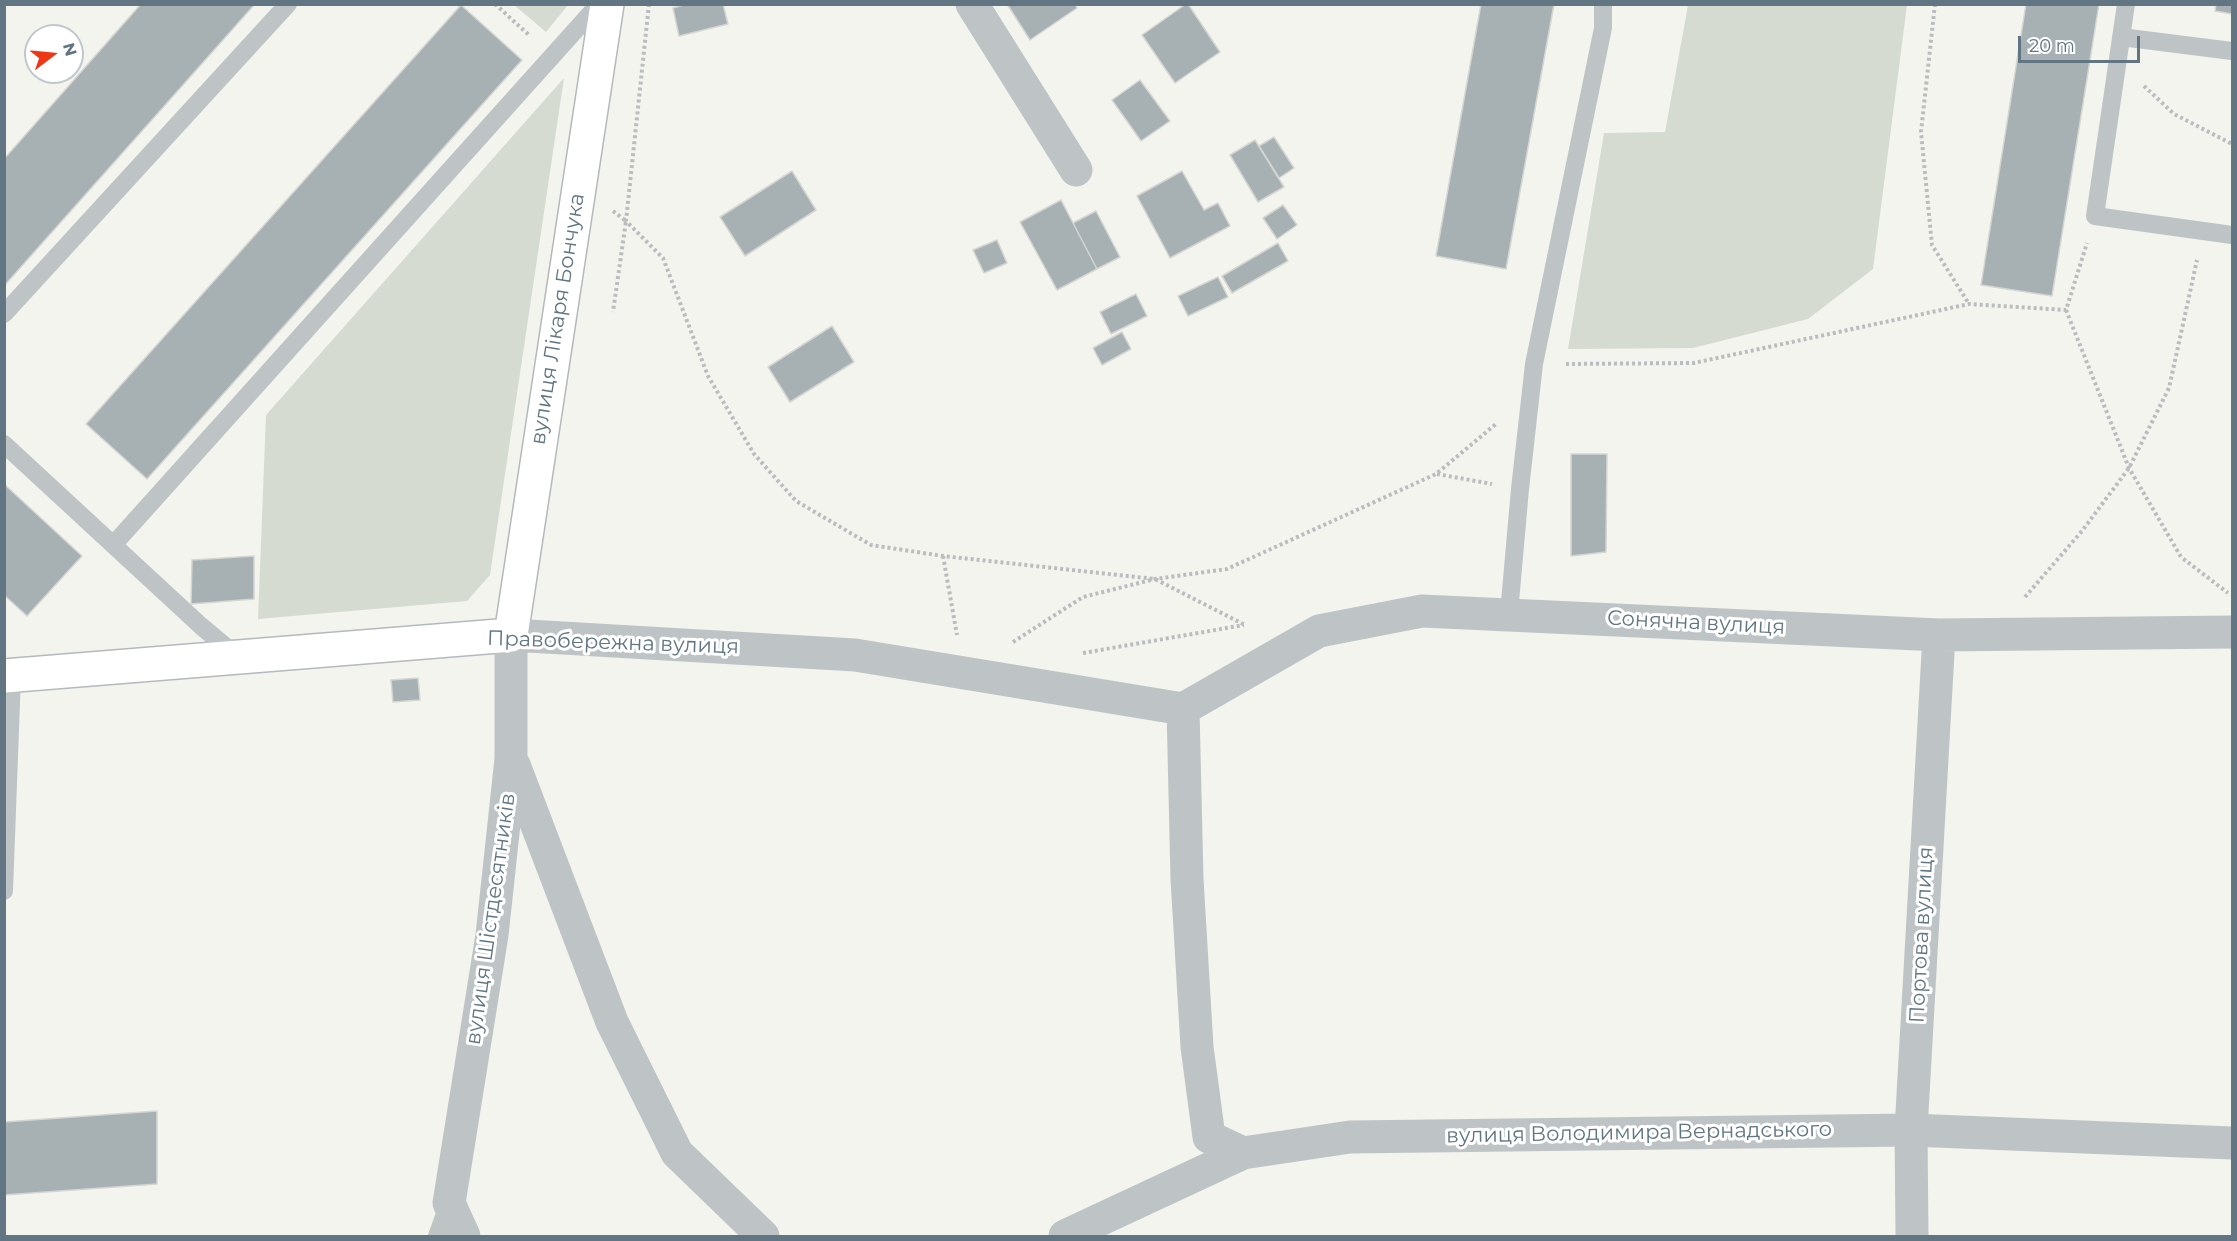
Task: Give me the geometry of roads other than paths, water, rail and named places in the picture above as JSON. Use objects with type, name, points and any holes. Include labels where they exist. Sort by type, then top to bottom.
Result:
[{"type":"street","name":"вулиця Лікаря Бончука","points":[[511,634],[607,4]]},
{"type":"street","points":[[972,4],[1076,171]]},
{"type":"street","name":"Сонячна вулиця","points":[[1183,709],[1318,631],[1422,611],[1509,613],[1939,635],[2232,632]]},
{"type":"street","name":"Правобережна вулиця","points":[[8,676],[511,634],[855,655],[1183,709]]},
{"type":"street","name":"вулиця Шістдесятників","points":[[449,1203],[492,935],[511,759],[511,634]]},
{"type":"street","name":"Портова вулиця","points":[[1912,1236],[1911,1130],[1939,635]]},
{"type":"street","points":[[1183,709],[1187,879],[1198,1058],[1209,1137],[1243,1153]]},
{"type":"street","points":[[511,759],[612,1022],[677,1153],[763,1236]]},
{"type":"street","name":"вулиця Володимира Вернадського","points":[[1065,1236],[1243,1153],[1350,1137],[1911,1130],[2232,1143]]},
{"type":"street","points":[[449,1203],[464,1236]]},
{"type":"lane","points":[[4,314],[288,4]]},
{"type":"lane","points":[[114,544],[598,4]]},
{"type":"lane","points":[[1509,613],[1534,364],[1601,39],[1604,4]]},
{"type":"lane","points":[[2126,4],[2095,216],[2232,234]]},
{"type":"lane","points":[[2121,37],[2232,51]]},
{"type":"lane","points":[[4,444],[238,658]]},
{"type":"lane","points":[[4,891],[8,676]]},
{"type":"lane","name":"вулиця Шістдесятників","points":[[437,1236],[449,1203]]}]
